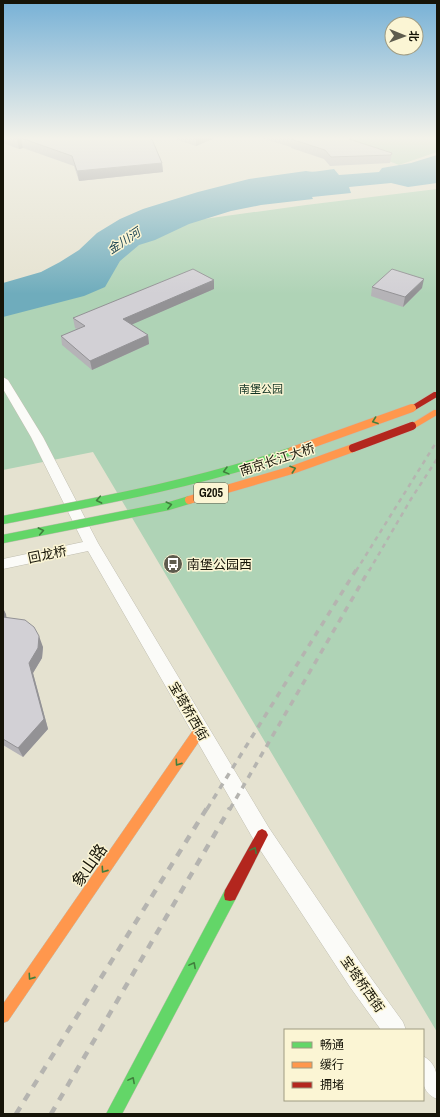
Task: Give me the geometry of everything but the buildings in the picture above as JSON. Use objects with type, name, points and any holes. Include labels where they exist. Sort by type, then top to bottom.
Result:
[{"type":"main road","name":"南京长江大桥","points":[[3,520],[167,487],[262,462],[412,408],[437,394]]},
{"type":"main road","name":"南京长江大桥","points":[[3,539],[176,504],[292,470],[412,426],[437,412]]},
{"type":"main road","name":"象山路","points":[[3,1016],[200,730]]},
{"type":"main road","points":[[114,1114],[262,835]]},
{"type":"street","name":"宝塔桥西街","points":[[3,380],[37,437],[92,544],[262,835],[358,979],[394,1029]]},
{"type":"street","name":"回龙桥","points":[[3,564],[92,544]]},
{"type":"street","points":[[424,1069],[437,1087]]},
{"type":"green space","name":"南堡公园","points":[[437,189],[437,1032],[93,452],[3,470],[3,314],[175,223]]},
{"type":"water","name":"金川河","points":[[209,189],[350,189],[351,193],[261,205],[231,211],[189,224],[155,240],[139,245],[120,261],[105,287],[84,296],[3,317],[3,283],[41,272],[60,262],[79,250],[97,233],[120,219],[143,209]]},
{"type":"railway","points":[[356,571],[437,441]]},
{"type":"railway","points":[[369,571],[411,499],[437,459]]},
{"type":"railway","points":[[207,809],[356,570]]},
{"type":"railway","points":[[230,809],[369,570]]},
{"type":"railway","points":[[16,1114],[207,808]]},
{"type":"railway","points":[[51,1114],[230,808]]},
{"type":"traffic: fast","points":[[3,520],[113,499],[185,483],[257,463],[292,451]]},
{"type":"traffic: fast","points":[[3,539],[169,506],[189,500]]},
{"type":"traffic: fast","points":[[114,1114],[230,895]]},
{"type":"traffic: slow","points":[[292,451],[412,408]]},
{"type":"traffic: slow","points":[[412,426],[437,412]]},
{"type":"traffic: slow","points":[[189,500],[292,470],[353,448]]},
{"type":"traffic: slow","points":[[3,1016],[200,730]]},
{"type":"traffic: jam","points":[[412,408],[437,394]]},
{"type":"traffic: jam","points":[[353,448],[412,426]]},
{"type":"traffic: jam","points":[[230,895],[262,835]]},
{"type":"place","name":"南堡公园西","points":[[173,564]]}]
